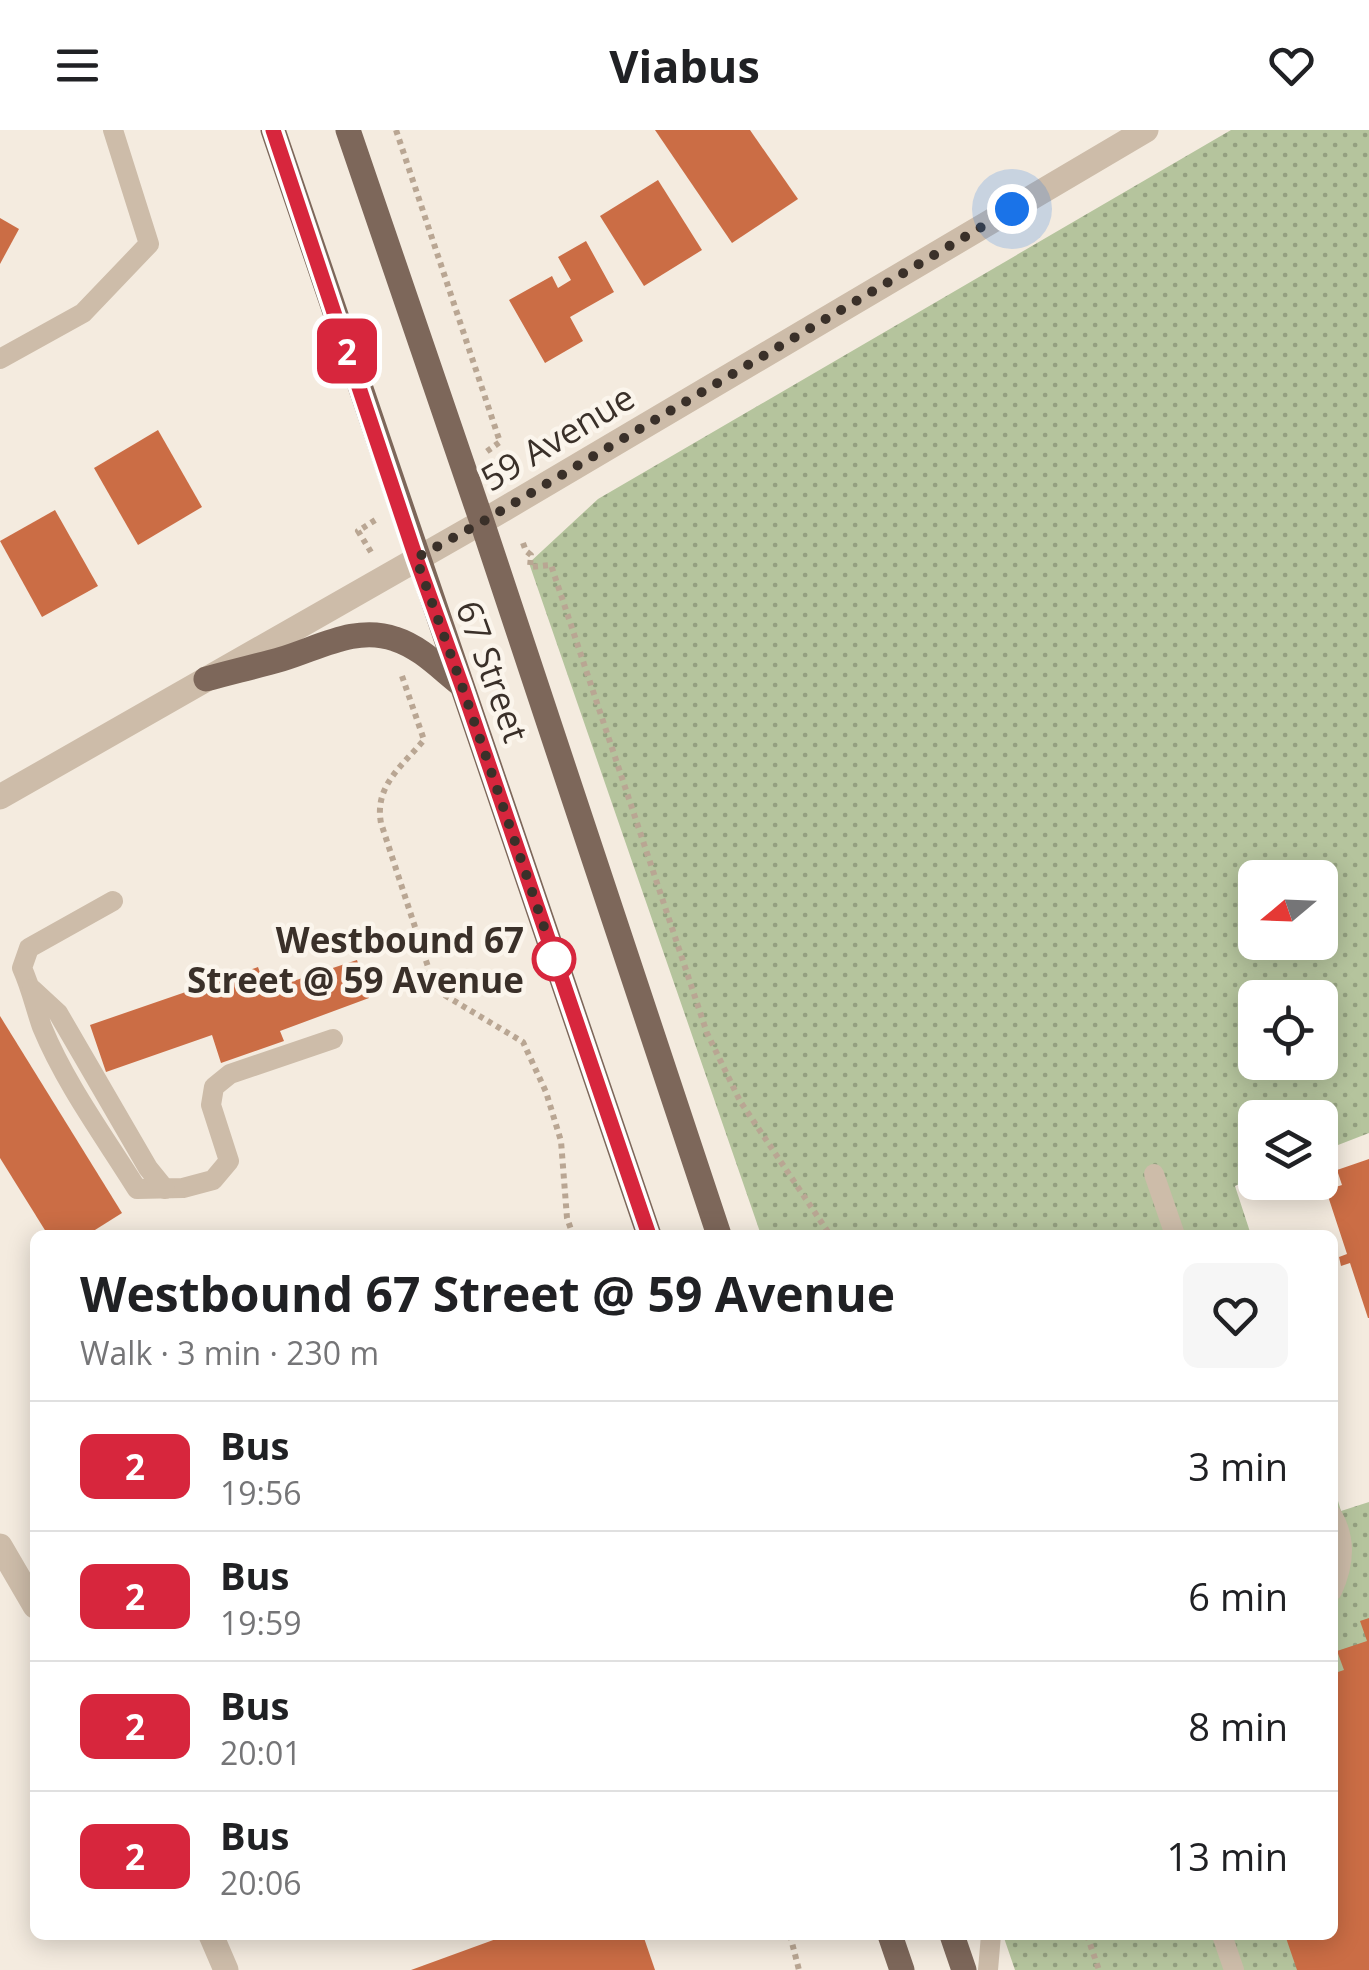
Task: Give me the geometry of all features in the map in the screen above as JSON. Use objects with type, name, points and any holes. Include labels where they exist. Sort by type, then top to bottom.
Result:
[{"type":"main road","name":"67 Street","points":[[273,130],[647,1230]]},
{"type":"main road","name":"67 Street","points":[[348,130],[717,1230]]},
{"type":"main road","points":[[206,679],[342,638],[370,634],[409,645],[462,686]]},
{"type":"main road","points":[[892,1940],[902,1970]]},
{"type":"main road","points":[[954,1940],[964,1970]]},
{"type":"street","name":"59 Avenue","points":[[0,797],[482,522],[1146,130]]},
{"type":"street","points":[[0,1546],[30,1597]]},
{"type":"street","points":[[213,1940],[226,1970]]},
{"type":"lane","points":[[0,359],[83,313],[149,244],[112,130]]},
{"type":"lane","points":[[113,901],[28,948],[22,968],[42,1026],[73,1088],[137,1188],[183,1188],[213,1180],[229,1161],[211,1104],[214,1087],[230,1074],[333,1039]]},
{"type":"lane","points":[[1154,1174],[1173,1230]]},
{"type":"lane","points":[[1338,1530],[1343,1543],[1338,1578]]},
{"type":"lane","points":[[988,1970],[991,1940]]},
{"type":"lane","points":[[1224,1940],[1234,1970]]},
{"type":"path","points":[[396,130],[500,442],[487,452]]},
{"type":"path","points":[[496,564],[526,551],[532,555],[530,568],[551,565],[707,1032],[740,1101],[827,1230]]},
{"type":"path","points":[[396,666],[403,676],[424,740],[384,789],[381,822],[432,978],[446,996],[522,1042],[546,1092],[560,1142],[571,1230]]},
{"type":"path","points":[[791,1940],[799,1970]]},
{"type":"path","points":[[1089,1940],[1099,1970]]},
{"type":"green space","points":[[1231,130],[1369,130],[1369,1133],[1338,1145],[1338,1100],[1238,1100],[1235,1186],[1249,1230],[759,1230],[529,563],[598,499]]},
{"type":"green space","points":[[1338,1501],[1341,1511],[1369,1502],[1369,1970],[1015,1970],[1005,1940],[1338,1940]]},
{"type":"building","points":[[655,130],[750,130],[798,199],[732,243]]},
{"type":"building","points":[[658,180],[702,250],[644,286],[600,216]]},
{"type":"building","points":[[0,218],[19,229],[0,264]]},
{"type":"building","points":[[586,241],[614,292],[570,317],[583,341],[545,363],[509,300],[552,276],[558,288],[571,280],[558,257]]},
{"type":"building","points":[[158,430],[202,507],[138,545],[94,468]]},
{"type":"building","points":[[55,510],[98,586],[42,617],[0,541]]},
{"type":"building","points":[[357,960],[369,998],[280,1031],[284,1041],[221,1063],[212,1035],[106,1072],[90,1025],[258,967],[266,990]]},
{"type":"building","points":[[0,1016],[122,1213],[95,1230],[45,1230],[0,1158]]},
{"type":"building","points":[[1369,1159],[1369,1318],[1350,1263],[1341,1266],[1339,1257],[1347,1254],[1329,1200],[1338,1200],[1338,1186],[1342,1185],[1338,1170]]},
{"type":"building","points":[[1369,1618],[1369,1970],[1297,1970],[1287,1940],[1338,1940],[1338,1672],[1344,1670],[1338,1651],[1367,1641],[1360,1621]]},
{"type":"building","points":[[493,1940],[645,1940],[655,1970],[411,1970]]},
{"type":"bus line","name":"2","points":[[273,130],[647,1230]]},
{"type":"place","name":"Westbound 67 Street @ 59 Avenue","points":[[554,959]]},
{"type":"route","points":[[554,959],[558,968],[416,558],[1012,209]]}]
